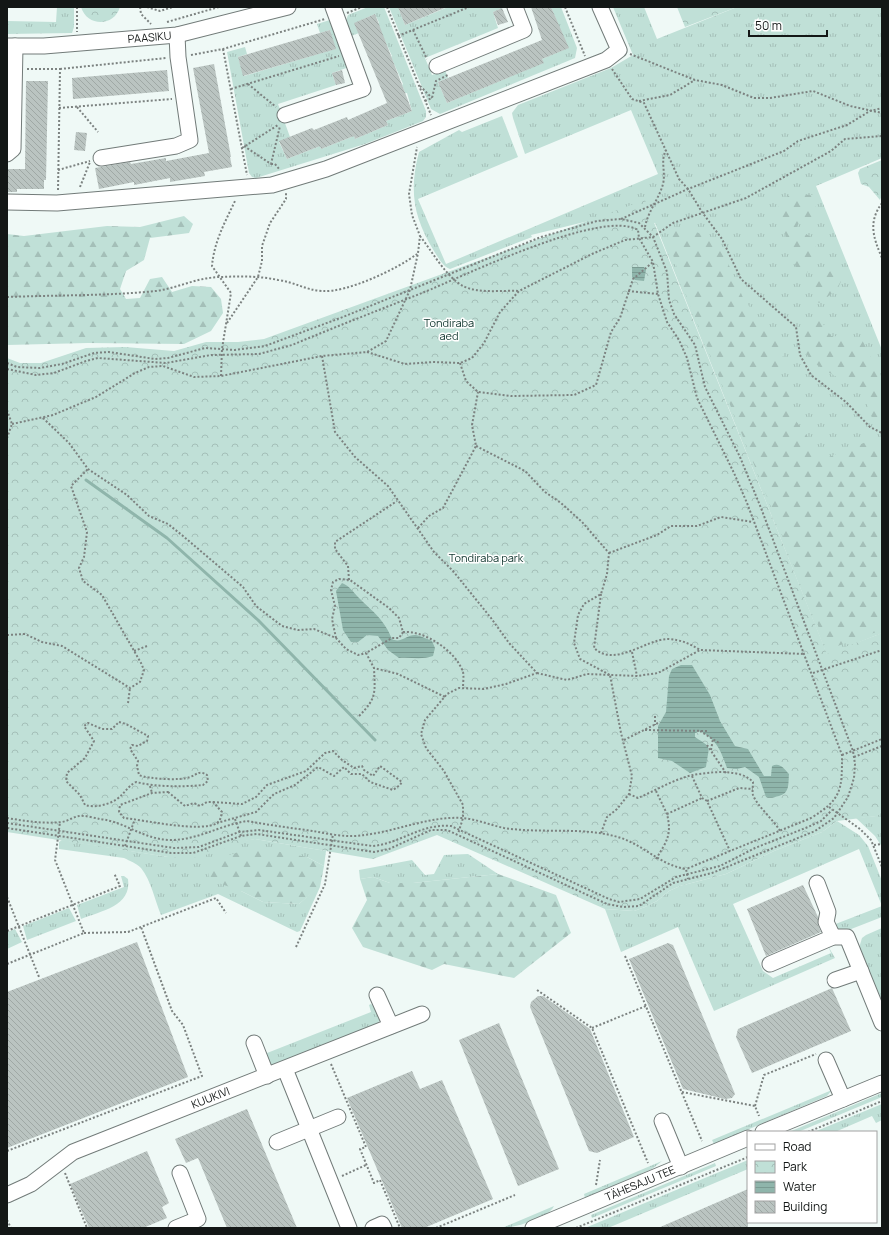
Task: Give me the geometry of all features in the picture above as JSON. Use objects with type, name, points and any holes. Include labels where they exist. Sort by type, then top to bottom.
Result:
[{"type":"street","name":"PAASIKU","points":[[11,46],[77,43],[177,35],[288,7]]},
{"type":"street","points":[[437,66],[524,30],[515,7]]},
{"type":"street","points":[[7,202],[57,202],[245,187],[272,184],[326,169],[606,60],[619,50],[600,7]]},
{"type":"street","points":[[283,120],[363,89],[335,12]]},
{"type":"street","points":[[95,159],[176,146],[190,140],[178,57],[177,35]]},
{"type":"street","points":[[7,154],[13,149],[15,68],[11,46]]},
{"type":"street","points":[[817,883],[828,912],[826,922],[833,937]]},
{"type":"street","points":[[770,964],[833,937],[847,937],[882,1023]]},
{"type":"street","points":[[836,980],[861,971]]},
{"type":"street","points":[[377,996],[391,1026]]},
{"type":"street","name":"KUUKIVI","points":[[7,1195],[31,1184],[73,1152],[422,1014]]},
{"type":"street","points":[[254,1043],[268,1076]]},
{"type":"street","points":[[822,1056],[843,1099]]},
{"type":"street","points":[[285,1069],[349,1228]]},
{"type":"street","points":[[765,1131],[882,1083]]},
{"type":"street","points":[[277,1142],[338,1117]]},
{"type":"street","points":[[662,1121],[680,1166]]},
{"type":"street","name":"TÄHESAJU TEE","points":[[533,1228],[747,1138]]},
{"type":"street","points":[[176,1228],[198,1219],[180,1174]]},
{"type":"street","points":[[373,1228],[382,1224],[384,1228]]},
{"type":"path","points":[[77,7],[77,43]]},
{"type":"path","points":[[140,7],[141,14],[153,26]]},
{"type":"path","points":[[148,7],[160,11],[173,7]]},
{"type":"path","points":[[15,68],[60,69],[178,57],[223,49],[335,12],[362,7]]},
{"type":"path","points":[[387,7],[418,85],[437,126]]},
{"type":"path","points":[[398,36],[469,7]]},
{"type":"path","points":[[565,7],[590,66]]},
{"type":"path","points":[[221,376],[222,349],[231,293],[212,266],[213,252],[218,238],[245,187],[243,147],[223,49]]},
{"type":"path","points":[[619,50],[695,80],[722,85],[754,98],[770,98],[813,91],[850,106],[882,113]]},
{"type":"path","points":[[230,88],[350,53]]},
{"type":"path","points":[[606,60],[632,99],[644,103],[679,179],[688,188],[702,212],[722,239],[741,280],[796,326],[800,355],[811,375],[846,402],[870,427],[882,434]]},
{"type":"path","points":[[57,202],[60,69]]},
{"type":"path","points":[[638,101],[670,95],[695,80]]},
{"type":"path","points":[[248,83],[283,120]]},
{"type":"path","points":[[418,85],[432,98]]},
{"type":"path","points":[[59,108],[185,98]]},
{"type":"path","points":[[77,107],[98,132]]},
{"type":"path","points":[[621,220],[688,188],[784,151],[798,142],[847,125],[870,111],[882,108]]},
{"type":"path","points":[[243,147],[283,120]]},
{"type":"path","points":[[243,147],[271,164],[283,120]]},
{"type":"path","points":[[418,134],[409,194],[412,216],[420,236],[449,274],[463,286],[483,290],[519,291]]},
{"type":"path","points":[[12,424],[43,418],[96,397],[135,373],[149,367],[162,366],[194,377],[221,376],[322,356],[367,352],[405,364],[433,362],[460,363],[472,358],[484,343],[500,312],[519,291],[592,254],[626,240],[653,237],[673,224],[702,212],[746,198],[831,151],[845,139],[882,136]]},
{"type":"path","points":[[645,227],[647,216],[663,184],[662,156],[666,150]]},
{"type":"path","points":[[58,170],[95,159]]},
{"type":"path","points":[[80,187],[95,159]]},
{"type":"path","points":[[227,324],[258,277],[262,261],[262,246],[270,223],[286,199],[288,180]]},
{"type":"path","points":[[882,202],[873,217],[872,225],[882,258]]},
{"type":"path","points":[[7,363],[17,367],[40,368],[62,364],[94,353],[109,352],[154,359],[168,358],[205,348],[235,350],[265,346],[541,237],[597,221],[631,220],[645,227],[653,237],[667,272],[669,300],[674,314],[695,345],[705,387],[740,457],[854,757],[854,778],[848,797],[834,818],[815,831],[712,873],[673,882],[639,906],[623,907],[607,904],[447,830],[431,830],[389,850],[374,852],[257,834],[240,836],[193,853],[171,853],[7,828]]},
{"type":"path","points":[[7,369],[36,375],[54,373],[98,358],[166,363],[197,356],[259,354],[276,350],[515,254],[584,231],[611,226],[631,226],[638,230],[639,238],[653,262],[658,294],[667,322],[679,340],[687,358],[697,398],[734,472],[813,673],[842,755],[842,784],[828,807],[811,818],[686,869],[675,867],[656,859],[640,846],[601,833],[504,828],[463,818],[431,819],[399,829],[363,836],[333,834],[247,821],[236,823],[198,837],[170,840],[146,836],[113,821],[80,816],[60,822],[39,823],[7,818]]},
{"type":"path","points":[[367,352],[386,341],[406,299],[410,290],[420,236]]},
{"type":"path","points":[[7,297],[136,293],[158,290],[200,279],[220,277],[258,277],[279,280],[294,284],[304,289],[324,292],[339,290],[394,269],[418,253]]},
{"type":"path","points":[[460,363],[466,381],[478,392],[511,396],[574,395],[596,385],[611,332],[620,318],[633,279],[653,262]]},
{"type":"path","points":[[628,291],[658,294]]},
{"type":"path","points":[[322,356],[335,432],[356,458],[388,486],[434,552],[476,600],[509,643],[537,673]]},
{"type":"path","points":[[418,528],[429,516],[443,508],[476,446],[472,425],[478,392]]},
{"type":"path","points":[[7,410],[12,424],[7,438]]},
{"type":"path","points":[[43,418],[69,443],[88,469],[127,495],[149,516],[168,524],[183,536],[243,587],[256,606],[282,626],[298,630],[314,629],[336,638],[346,649],[358,655],[366,653],[392,638],[399,638],[403,632],[411,631],[425,635],[454,657],[463,672],[464,688]]},
{"type":"path","points":[[476,446],[526,471],[545,492],[561,503],[582,522],[609,554],[607,574],[601,594],[594,648],[601,654],[605,655],[632,652],[666,639],[686,641],[700,650],[805,654]]},
{"type":"path","points":[[88,469],[71,486],[87,532],[84,558],[79,568],[83,581],[102,595],[144,670],[140,682],[130,688]]},
{"type":"path","points":[[350,580],[348,566],[335,549],[335,542],[397,501]]},
{"type":"path","points":[[609,554],[657,535],[671,526],[696,526],[721,517],[753,522]]},
{"type":"path","points":[[336,638],[332,619],[335,606],[331,590],[333,582],[339,579],[350,580],[389,608],[399,618],[403,632]]},
{"type":"path","points":[[601,594],[584,604],[578,615],[574,643],[580,659],[610,675]]},
{"type":"path","points":[[7,635],[25,634],[42,642],[62,646],[130,688]]},
{"type":"path","points":[[134,651],[147,646]]},
{"type":"path","points":[[458,835],[463,818],[463,805],[444,772],[426,748],[421,734],[425,720],[447,694],[464,688],[484,689],[506,684],[537,673],[567,680],[586,674],[637,676],[658,673],[700,650]]},
{"type":"path","points":[[813,673],[882,650]]},
{"type":"path","points":[[632,652],[637,676]]},
{"type":"path","points":[[358,716],[370,704],[375,692],[374,668],[366,653]]},
{"type":"path","points":[[374,668],[398,674],[445,697]]},
{"type":"path","points":[[601,833],[607,817],[617,809],[629,794],[632,776],[621,733],[610,675]]},
{"type":"path","points":[[128,703],[130,688]]},
{"type":"path","points":[[655,716],[655,725]]},
{"type":"path","points":[[119,722],[126,724],[148,736],[147,741],[138,746],[132,745],[130,749],[138,761],[137,766],[139,775],[146,778],[189,778],[198,772],[207,775],[208,781],[203,786],[168,785],[150,786],[136,782],[127,787],[117,799],[95,808],[85,805],[80,796],[66,781],[67,773],[86,758],[94,741],[84,726],[88,723],[102,729],[112,729],[119,722]]},
{"type":"path","points":[[624,740],[660,722]]},
{"type":"path","points":[[645,730],[708,731]]},
{"type":"path","points":[[700,731],[719,743]]},
{"type":"path","points":[[711,751],[713,739]]},
{"type":"path","points":[[842,755],[882,739]]},
{"type":"path","points":[[707,745],[726,773]]},
{"type":"path","points":[[854,757],[882,746]]},
{"type":"path","points":[[333,750],[342,760],[354,768],[362,766],[364,770],[372,776],[380,766],[402,782],[393,790],[370,782],[362,774],[351,774],[344,767],[334,776],[318,767],[296,785],[274,794],[256,812],[202,828],[124,818],[119,812],[120,805],[152,793],[168,792],[185,806],[194,803],[200,806],[207,802],[242,804],[256,797],[267,785],[306,771],[325,753],[333,750]]},
{"type":"path","points":[[629,794],[638,798],[692,776],[726,773],[748,776],[753,782],[753,794],[772,818],[780,831]]},
{"type":"path","points":[[692,776],[702,798],[707,801],[730,851]]},
{"type":"path","points":[[168,785],[168,792]]},
{"type":"path","points":[[150,786],[152,793]]},
{"type":"path","points":[[707,801],[739,788],[753,789]]},
{"type":"path","points":[[656,791],[667,814],[670,828],[668,839],[656,859]]},
{"type":"path","points":[[667,814],[702,798]]},
{"type":"path","points":[[213,802],[222,812],[221,818],[217,823]]},
{"type":"path","points":[[828,807],[860,829],[872,840],[882,866]]},
{"type":"path","points":[[7,823],[127,841],[188,848],[199,847],[239,832],[259,830],[381,846],[430,826],[442,825],[460,829],[586,889],[619,902],[640,899],[649,895],[666,882],[676,877],[720,866],[755,848],[808,828],[821,821],[832,810]]},
{"type":"path","points":[[125,846],[135,819]]},
{"type":"path","points":[[235,819],[240,836]]},
{"type":"path","points":[[60,822],[55,860],[84,933]]},
{"type":"path","points":[[296,946],[325,884],[333,834]]},
{"type":"path","points":[[874,845],[882,844]]},
{"type":"path","points":[[686,869],[688,879]]},
{"type":"path","points":[[7,931],[120,886],[114,873]]},
{"type":"path","points":[[7,898],[38,977]]},
{"type":"path","points":[[7,964],[84,933],[128,932],[216,898],[226,913]]},
{"type":"path","points":[[7,1151],[202,1076],[183,1025],[172,1010],[141,927]]},
{"type":"path","points":[[625,956],[702,1141]]},
{"type":"path","points":[[537,990],[592,1028],[648,1163]]},
{"type":"path","points":[[592,1028],[646,1006]]},
{"type":"path","points":[[759,1116],[755,1106],[764,1075],[822,1056]]},
{"type":"path","points":[[329,1059],[366,1147],[360,1149],[366,1165],[374,1183],[380,1180],[400,1228]]},
{"type":"path","points":[[682,1092],[755,1106]]},
{"type":"path","points":[[810,1131],[882,1101]]},
{"type":"path","points":[[576,1228],[747,1157]]},
{"type":"path","points":[[596,1185],[600,1160]]},
{"type":"path","points":[[337,1178],[366,1165]]},
{"type":"path","points":[[63,1169],[87,1228]]},
{"type":"path","points":[[436,1228],[515,1195]]},
{"type":"path","points":[[7,1220],[12,1228]]},
{"type":"green space","points":[[57,7],[74,7],[74,27],[72,33],[7,34],[7,21],[56,22]]},
{"type":"green space","points":[[81,7],[120,7],[117,14],[112,18],[107,21],[100,22],[89,18],[84,14]]},
{"type":"green space","points":[[368,7],[384,7],[426,111],[426,117],[423,121],[365,144],[256,178],[252,177],[249,173],[227,52],[245,47],[247,54],[238,57],[244,76],[335,49],[330,30],[320,33],[317,24],[333,19],[352,66],[332,73],[336,85],[278,104],[290,137],[279,142],[287,159],[320,146],[321,149],[354,136],[355,139],[388,125],[386,121],[412,111],[407,93],[405,93],[403,84],[391,57],[392,56],[377,24],[379,23],[375,14],[355,23],[359,33],[351,36],[345,23],[348,15]]},
{"type":"green space","points":[[389,7],[398,7],[405,25],[448,7],[505,7],[493,12],[498,28],[425,58],[432,75],[445,70],[448,78],[438,82],[447,103],[543,63],[542,59],[568,48],[551,7],[561,7],[577,48],[575,58],[440,114],[431,109]]},
{"type":"green space","points":[[613,7],[644,7],[657,39],[737,7],[882,7],[882,158],[816,186],[882,350],[882,633],[827,655],[655,223],[605,217],[531,235],[532,237],[450,269],[443,264],[434,251],[421,227],[417,215],[414,179],[419,152],[459,130],[462,132],[502,116],[518,157],[418,199],[446,264],[658,174],[631,110],[525,154],[513,118],[512,113],[518,105],[611,68],[633,55]]},
{"type":"green space","points":[[677,7],[737,7],[685,27]]},
{"type":"green space","points":[[688,7],[722,7],[692,18]]},
{"type":"green space","points":[[882,160],[882,195],[880,200],[869,187],[861,184],[858,173],[860,169]]},
{"type":"green space","points":[[790,194],[814,195],[816,208],[812,219],[801,220],[796,228],[811,237],[818,252],[806,275],[798,274],[777,208]]},
{"type":"green space","name":"Tondiraba park","points":[[645,200],[827,654],[882,633],[882,812],[877,816],[837,821],[822,832],[774,851],[726,874],[680,886],[669,891],[657,901],[634,911],[605,909],[437,835],[373,859],[255,839],[194,858],[183,858],[168,857],[7,832],[7,358],[20,363],[41,363],[86,348],[125,347],[174,351],[206,342],[238,342],[264,339]]},
{"type":"green space","points":[[184,216],[193,224],[189,233],[150,238],[144,260],[126,271],[120,289],[126,299],[140,298],[150,279],[162,277],[172,292],[192,286],[211,287],[221,299],[223,313],[211,331],[184,344],[88,343],[7,345],[7,234],[24,236],[107,226],[140,227]]},
{"type":"green space","points":[[685,228],[718,240],[744,300],[784,349],[780,375],[791,397],[793,417],[824,459],[871,440],[882,448],[882,630],[832,648],[826,644],[684,290],[669,242],[672,232]]},
{"type":"green space","points":[[830,271],[835,271],[843,277],[837,290],[819,303],[813,298],[813,286]]},
{"type":"green space","name":"Tondiraba aed","points":[[459,315],[464,337],[440,343],[434,321]]},
{"type":"green space","points":[[817,315],[831,336],[861,338],[882,378],[882,428],[871,416],[862,389],[827,372],[808,357],[803,347],[801,335],[804,321]]},
{"type":"green space","points":[[882,812],[882,847],[875,836],[856,818],[876,816]]},
{"type":"green space","points":[[837,821],[859,835],[868,846],[882,881],[882,906],[859,849],[733,904],[763,971],[773,978],[831,953],[828,946],[835,958],[714,1011],[678,927],[621,952],[605,909],[634,911],[645,907],[657,901],[669,891],[680,886],[726,874],[774,851],[822,832]]},
{"type":"green space","points":[[255,839],[326,851],[324,866],[307,857],[241,891],[263,902],[299,904],[319,886],[320,887],[300,931],[297,932],[218,894],[161,915],[148,878],[137,865],[124,858],[59,849],[59,842],[62,840],[168,857],[195,857],[241,841]]},
{"type":"green space","points":[[254,847],[307,857],[324,866],[320,887],[299,904],[263,902],[241,891],[210,880],[207,868],[214,860]]},
{"type":"green space","points":[[468,854],[498,874],[413,883],[390,883],[373,877],[360,879],[359,870],[412,860],[425,875],[434,874],[444,855]]},
{"type":"green space","points":[[498,874],[556,895],[571,933],[514,978],[444,964],[432,970],[363,947],[352,928],[367,900],[360,879],[373,877],[390,883],[413,883]]},
{"type":"green space","points":[[121,876],[128,879],[128,888],[125,896],[114,906],[81,919],[77,905],[124,887]]},
{"type":"green space","points":[[882,906],[882,917],[841,933],[833,925]]},
{"type":"green space","points":[[69,908],[76,921],[27,940],[23,926]]},
{"type":"green space","points":[[882,928],[882,1007],[859,948],[862,938]]},
{"type":"green space","points":[[15,929],[22,942],[7,949],[7,932]]},
{"type":"green space","points":[[371,1004],[376,1008],[379,1017],[377,1026],[277,1066],[270,1066],[262,1055],[371,1012],[369,1005]]},
{"type":"green space","points":[[832,1090],[827,1096],[714,1144],[712,1140]]},
{"type":"green space","points":[[882,1093],[882,1097],[800,1131],[791,1131]]},
{"type":"green space","points":[[882,1104],[882,1120],[876,1123],[872,1116],[837,1131],[816,1131]]},
{"type":"green space","points":[[747,1160],[747,1169],[608,1228],[585,1228]]},
{"type":"green space","points":[[662,1161],[652,1169],[585,1198],[584,1194]]},
{"type":"green space","points":[[715,1163],[716,1166],[592,1218],[591,1215]]},
{"type":"green space","points":[[554,1206],[551,1210],[531,1222],[502,1228]]},
{"type":"water","points":[[632,267],[644,267],[646,270],[644,281],[635,280],[632,277]]},
{"type":"water","points":[[342,583],[378,616],[392,639],[401,640],[416,635],[432,641],[435,648],[433,656],[421,658],[399,658],[388,650],[378,636],[367,635],[358,642],[351,642],[343,630],[336,591]]},
{"type":"water","points":[[681,665],[692,665],[710,695],[720,721],[735,746],[748,749],[764,776],[771,776],[772,766],[775,765],[780,765],[789,774],[788,788],[783,795],[772,798],[766,797],[759,777],[745,767],[737,769],[727,768],[718,746],[711,738],[700,731],[695,733],[695,737],[708,748],[709,751],[706,767],[690,773],[672,761],[658,758],[658,726],[666,712],[669,676],[672,669]]},
{"type":"building","points":[[398,7],[447,7],[405,25]]},
{"type":"building","points":[[531,7],[551,7],[569,48],[542,59],[544,63],[447,103],[438,82],[542,40]]},
{"type":"building","points":[[502,8],[508,22],[498,25],[493,12]]},
{"type":"building","points":[[375,14],[412,111],[386,121],[388,125],[355,139],[354,136],[321,149],[320,146],[287,159],[279,141],[312,128],[314,130],[347,117],[348,120],[387,103],[354,23]]},
{"type":"building","points":[[330,30],[336,49],[243,76],[238,57]]},
{"type":"building","points":[[214,64],[232,167],[204,172],[205,176],[170,182],[170,178],[134,185],[134,182],[99,189],[95,168],[166,158],[166,161],[209,153],[193,68]]},
{"type":"building","points":[[167,70],[169,91],[73,99],[72,78]]},
{"type":"building","points":[[342,70],[345,83],[336,85],[332,73]]},
{"type":"building","points":[[26,81],[48,81],[46,180],[44,180],[44,189],[17,189],[17,192],[7,192],[7,169],[25,169]]},
{"type":"building","points":[[76,132],[87,133],[85,151],[74,150]]},
{"type":"building","points":[[803,885],[818,917],[818,925],[821,932],[766,956],[747,909]]},
{"type":"building","points":[[137,942],[188,1077],[7,1148],[7,992]]},
{"type":"building","points":[[668,943],[673,945],[735,1094],[732,1098],[725,1099],[683,1089],[629,959]]},
{"type":"building","points":[[832,988],[851,1031],[752,1073],[736,1037],[738,1029]]},
{"type":"building","points":[[538,996],[543,996],[590,1029],[634,1137],[597,1153],[589,1151],[530,1007],[531,1002]]},
{"type":"building","points":[[499,1023],[559,1169],[518,1186],[459,1040]]},
{"type":"building","points":[[412,1071],[420,1089],[442,1080],[493,1199],[424,1228],[402,1228],[347,1098]]},
{"type":"building","points":[[247,1109],[297,1228],[227,1228],[198,1158],[186,1163],[175,1139]]},
{"type":"building","points":[[147,1151],[169,1203],[162,1207],[167,1218],[143,1228],[89,1228],[70,1184]]},
{"type":"building","points":[[747,1189],[748,1228],[658,1228]]},
{"type":"waterway","points":[[86,480],[167,538],[258,620],[375,740]]}]
